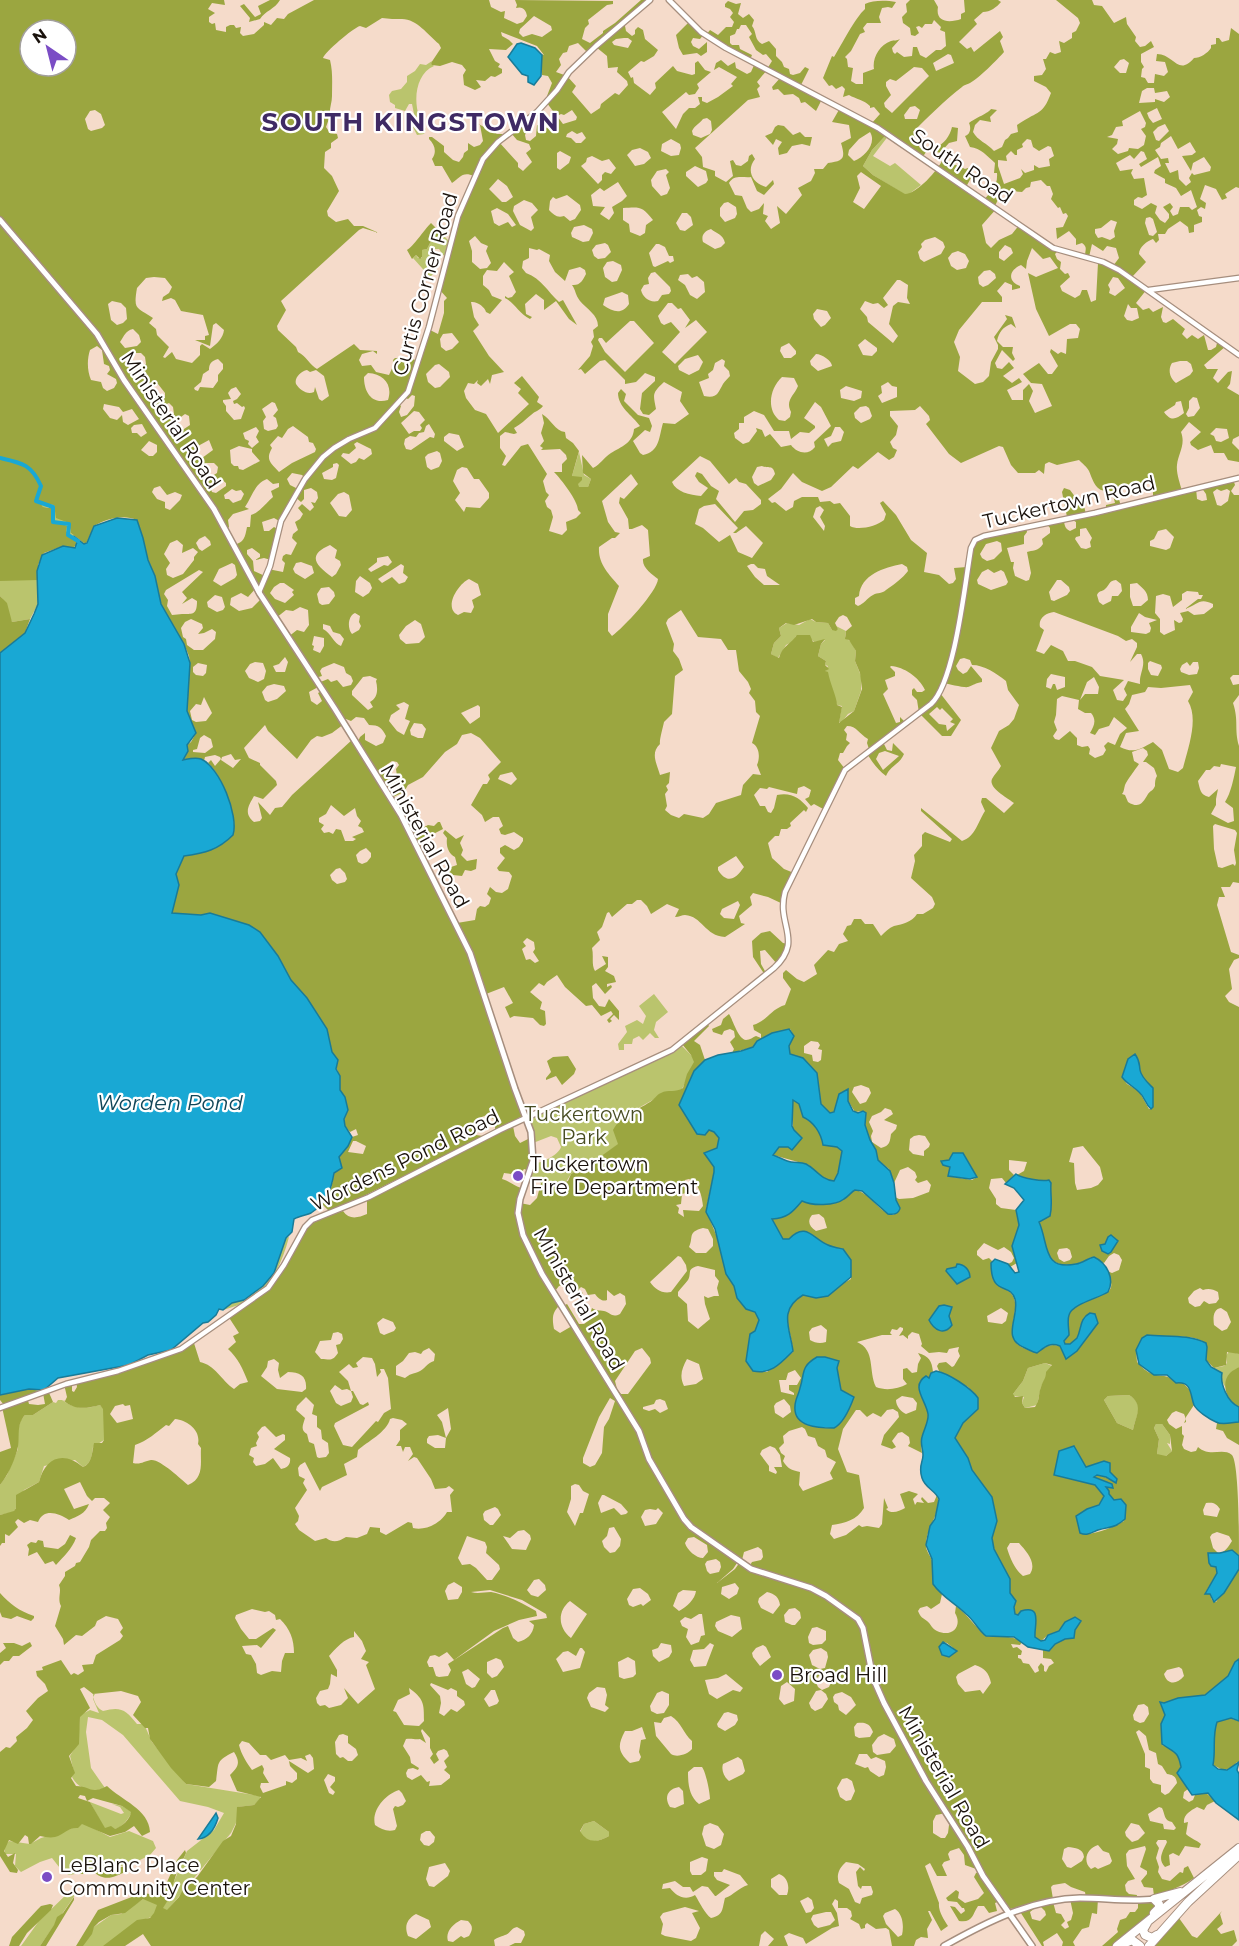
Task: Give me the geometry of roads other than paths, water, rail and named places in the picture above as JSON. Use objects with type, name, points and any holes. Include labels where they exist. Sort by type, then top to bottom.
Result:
[{"type":"highway","points":[[1129,1935],[1239,1848]]},
{"type":"highway","points":[[1155,1916],[1144,1927],[1144,1932],[1148,1937],[1156,1936],[1199,1891],[1239,1855]]},
{"type":"highway","points":[[1154,1899],[1176,1893],[1194,1883]]},
{"type":"highway","points":[[1118,1946],[1159,1908],[1159,1903],[1154,1899]]},
{"type":"highway","points":[[1149,1946],[1168,1924]]},
{"type":"highway","points":[[1118,1946],[1132,1940],[1140,1946]]},
{"type":"main road","name":"Ministerial Road","points":[[0,220],[97,334],[124,380],[219,518],[259,592],[396,806],[474,962],[502,1053],[531,1132],[534,1150],[532,1164],[519,1205],[518,1218],[523,1235],[542,1274],[638,1429],[647,1456],[684,1519],[696,1531],[751,1569],[811,1588],[858,1619],[863,1628],[871,1670],[884,1703],[926,1781],[968,1847],[986,1881],[1032,1946]]},
{"type":"main road","points":[[944,1946],[1009,1913],[1068,1899],[1121,1901],[1154,1899]]},
{"type":"street","name":"Curtis Corner Road","points":[[259,592],[270,566],[282,520],[305,479],[323,457],[334,448],[375,428],[408,392],[429,327],[458,216],[483,159],[498,142],[537,112],[557,90],[569,72],[596,46],[650,0]]},
{"type":"street","name":"South Road","points":[[669,0],[691,24],[707,36],[877,128],[1053,248],[1103,262],[1119,270],[1239,354]]},
{"type":"street","points":[[1149,290],[1239,278]]},
{"type":"street","name":"Tuckertown Road","points":[[526,1118],[678,1047],[774,968],[784,957],[789,942],[783,911],[784,895],[842,774],[850,764],[931,704],[939,694],[952,655],[971,548],[975,539],[1239,478]]},
{"type":"street","name":"Wordens Pond Road","points":[[0,1408],[66,1383],[118,1371],[177,1351],[268,1288],[305,1227],[312,1220],[369,1197],[526,1118]]},
{"type":"water","points":[[521,43],[535,48],[542,55],[541,76],[534,85],[528,82],[528,76],[522,74],[508,57],[517,44]]},
{"type":"water","name":"Worden Pond","points":[[117,518],[137,520],[155,576],[161,604],[184,644],[190,663],[187,711],[196,733],[187,745],[188,751],[183,760],[199,758],[208,764],[221,782],[233,816],[233,835],[227,840],[211,850],[184,856],[176,874],[179,885],[172,913],[201,915],[210,913],[249,925],[260,932],[327,1029],[332,1052],[338,1060],[336,1069],[340,1076],[340,1090],[345,1097],[348,1110],[344,1119],[345,1126],[352,1137],[339,1157],[342,1168],[334,1173],[324,1201],[311,1213],[294,1219],[292,1232],[286,1238],[274,1273],[263,1286],[244,1300],[232,1303],[223,1310],[219,1309],[208,1322],[203,1323],[171,1350],[148,1355],[129,1365],[58,1378],[44,1390],[29,1389],[0,1395],[0,653],[25,633],[34,614],[38,604],[37,571],[42,555],[63,546],[75,548],[77,542],[75,537],[84,544],[87,543],[94,526]]},
{"type":"water","points":[[789,1029],[794,1036],[789,1046],[790,1054],[803,1058],[817,1073],[821,1104],[830,1113],[834,1112],[839,1094],[848,1089],[848,1101],[853,1111],[866,1113],[865,1125],[870,1140],[876,1150],[878,1160],[890,1171],[900,1208],[896,1214],[888,1214],[862,1191],[855,1190],[835,1203],[817,1204],[802,1201],[789,1214],[772,1219],[783,1239],[789,1239],[805,1231],[828,1245],[843,1249],[851,1260],[851,1277],[828,1296],[816,1298],[803,1295],[795,1301],[788,1313],[788,1327],[793,1351],[775,1367],[759,1372],[753,1371],[746,1361],[750,1334],[755,1331],[759,1320],[755,1312],[746,1309],[737,1298],[734,1286],[726,1274],[715,1229],[706,1212],[714,1167],[704,1153],[717,1148],[719,1138],[709,1130],[705,1135],[697,1134],[679,1105],[694,1071],[705,1060],[753,1047],[757,1041],[772,1033]],"holes":[[[793,1100],[799,1104],[803,1117],[816,1128],[823,1145],[837,1147],[842,1151],[838,1173],[834,1181],[826,1179],[806,1164],[773,1155],[779,1147],[788,1147],[792,1150],[802,1138],[792,1126]]]},
{"type":"water","points":[[1135,1054],[1139,1060],[1142,1075],[1153,1088],[1153,1107],[1151,1109],[1141,1094],[1122,1077],[1128,1059]]},
{"type":"water","points":[[953,1153],[963,1153],[977,1177],[970,1179],[948,1176],[950,1167],[943,1165],[941,1161],[949,1160]]},
{"type":"water","points":[[1016,1174],[1032,1179],[1049,1180],[1051,1183],[1050,1216],[1039,1222],[1048,1254],[1052,1260],[1065,1265],[1094,1257],[1103,1263],[1109,1272],[1111,1282],[1108,1292],[1080,1304],[1069,1315],[1069,1335],[1064,1341],[1065,1344],[1070,1344],[1077,1338],[1086,1315],[1095,1314],[1098,1323],[1077,1351],[1066,1359],[1060,1346],[1050,1345],[1037,1353],[1018,1344],[1012,1333],[1015,1299],[1013,1294],[997,1285],[992,1274],[991,1263],[995,1259],[1008,1264],[1015,1273],[1019,1272],[1012,1246],[1019,1225],[1016,1210],[1024,1200],[1014,1188],[1005,1184]]},
{"type":"water","points":[[1111,1235],[1118,1241],[1108,1254],[1102,1251],[1100,1245],[1105,1244]]},
{"type":"water","points":[[957,1264],[966,1268],[970,1277],[957,1284],[946,1271],[956,1267]]},
{"type":"water","points":[[939,1306],[952,1307],[949,1316],[952,1325],[943,1331],[936,1329],[929,1320]]},
{"type":"water","points":[[1147,1335],[1185,1337],[1206,1343],[1206,1360],[1211,1367],[1222,1373],[1225,1392],[1239,1407],[1239,1422],[1222,1424],[1210,1419],[1194,1405],[1188,1386],[1176,1383],[1167,1375],[1154,1375],[1139,1364],[1136,1350],[1142,1338]]},
{"type":"water","points":[[817,1357],[839,1361],[837,1368],[841,1390],[854,1397],[844,1419],[834,1428],[808,1425],[802,1422],[795,1413],[804,1371],[808,1364]]},
{"type":"water","points":[[936,1371],[959,1382],[978,1398],[978,1409],[963,1423],[955,1438],[968,1458],[972,1470],[992,1497],[997,1521],[992,1538],[994,1549],[1010,1579],[1010,1593],[1016,1601],[1015,1614],[1018,1615],[1021,1611],[1028,1610],[1035,1613],[1035,1637],[1041,1641],[1045,1640],[1048,1635],[1059,1631],[1065,1622],[1075,1617],[1081,1621],[1075,1630],[1074,1638],[1055,1644],[1049,1651],[1028,1647],[1014,1637],[986,1636],[969,1616],[940,1593],[933,1584],[932,1559],[926,1545],[939,1499],[925,1484],[921,1474],[923,1455],[921,1439],[928,1417],[919,1384],[926,1376],[929,1378],[931,1373]]},
{"type":"water","points":[[1074,1446],[1086,1467],[1104,1461],[1110,1463],[1110,1472],[1117,1479],[1116,1483],[1106,1477],[1097,1475],[1094,1477],[1112,1484],[1113,1488],[1106,1487],[1109,1494],[1114,1500],[1121,1499],[1126,1505],[1125,1519],[1118,1524],[1089,1534],[1080,1533],[1076,1516],[1099,1505],[1104,1496],[1095,1485],[1054,1475],[1059,1451]]},
{"type":"water","points":[[1232,1550],[1239,1556],[1239,1569],[1224,1593],[1214,1602],[1210,1594],[1205,1594],[1217,1573],[1216,1567],[1209,1563],[1208,1553]]},
{"type":"water","points":[[943,1642],[957,1651],[949,1657],[942,1655],[939,1647]]},
{"type":"water","points":[[1239,1659],[1239,1721],[1231,1718],[1217,1722],[1213,1765],[1218,1769],[1227,1770],[1239,1762],[1237,1770],[1239,1774],[1239,1820],[1216,1803],[1208,1793],[1192,1795],[1177,1773],[1181,1767],[1179,1758],[1162,1744],[1161,1724],[1165,1715],[1160,1702],[1205,1695],[1228,1676]]},
{"type":"water","points":[[216,1813],[218,1818],[213,1829],[205,1837],[198,1839]]},
{"type":"waterway","points":[[0,458],[20,463],[33,473],[41,486],[36,501],[53,507],[53,522],[69,524],[68,535],[78,541]]},
{"type":"place","name":"Tuckertown Fire Department","points":[[518,1176]]},
{"type":"place","name":"Broad Hill","points":[[777,1675]]},
{"type":"place","name":"LeBlanc Place Community Center","points":[[47,1877]]},
{"type":"district","name":"SOUTH KINGSTOWN","points":[[411,122]]},
{"type":"park label","name":"Tuckertown Park","points":[[584,1126]]}]
